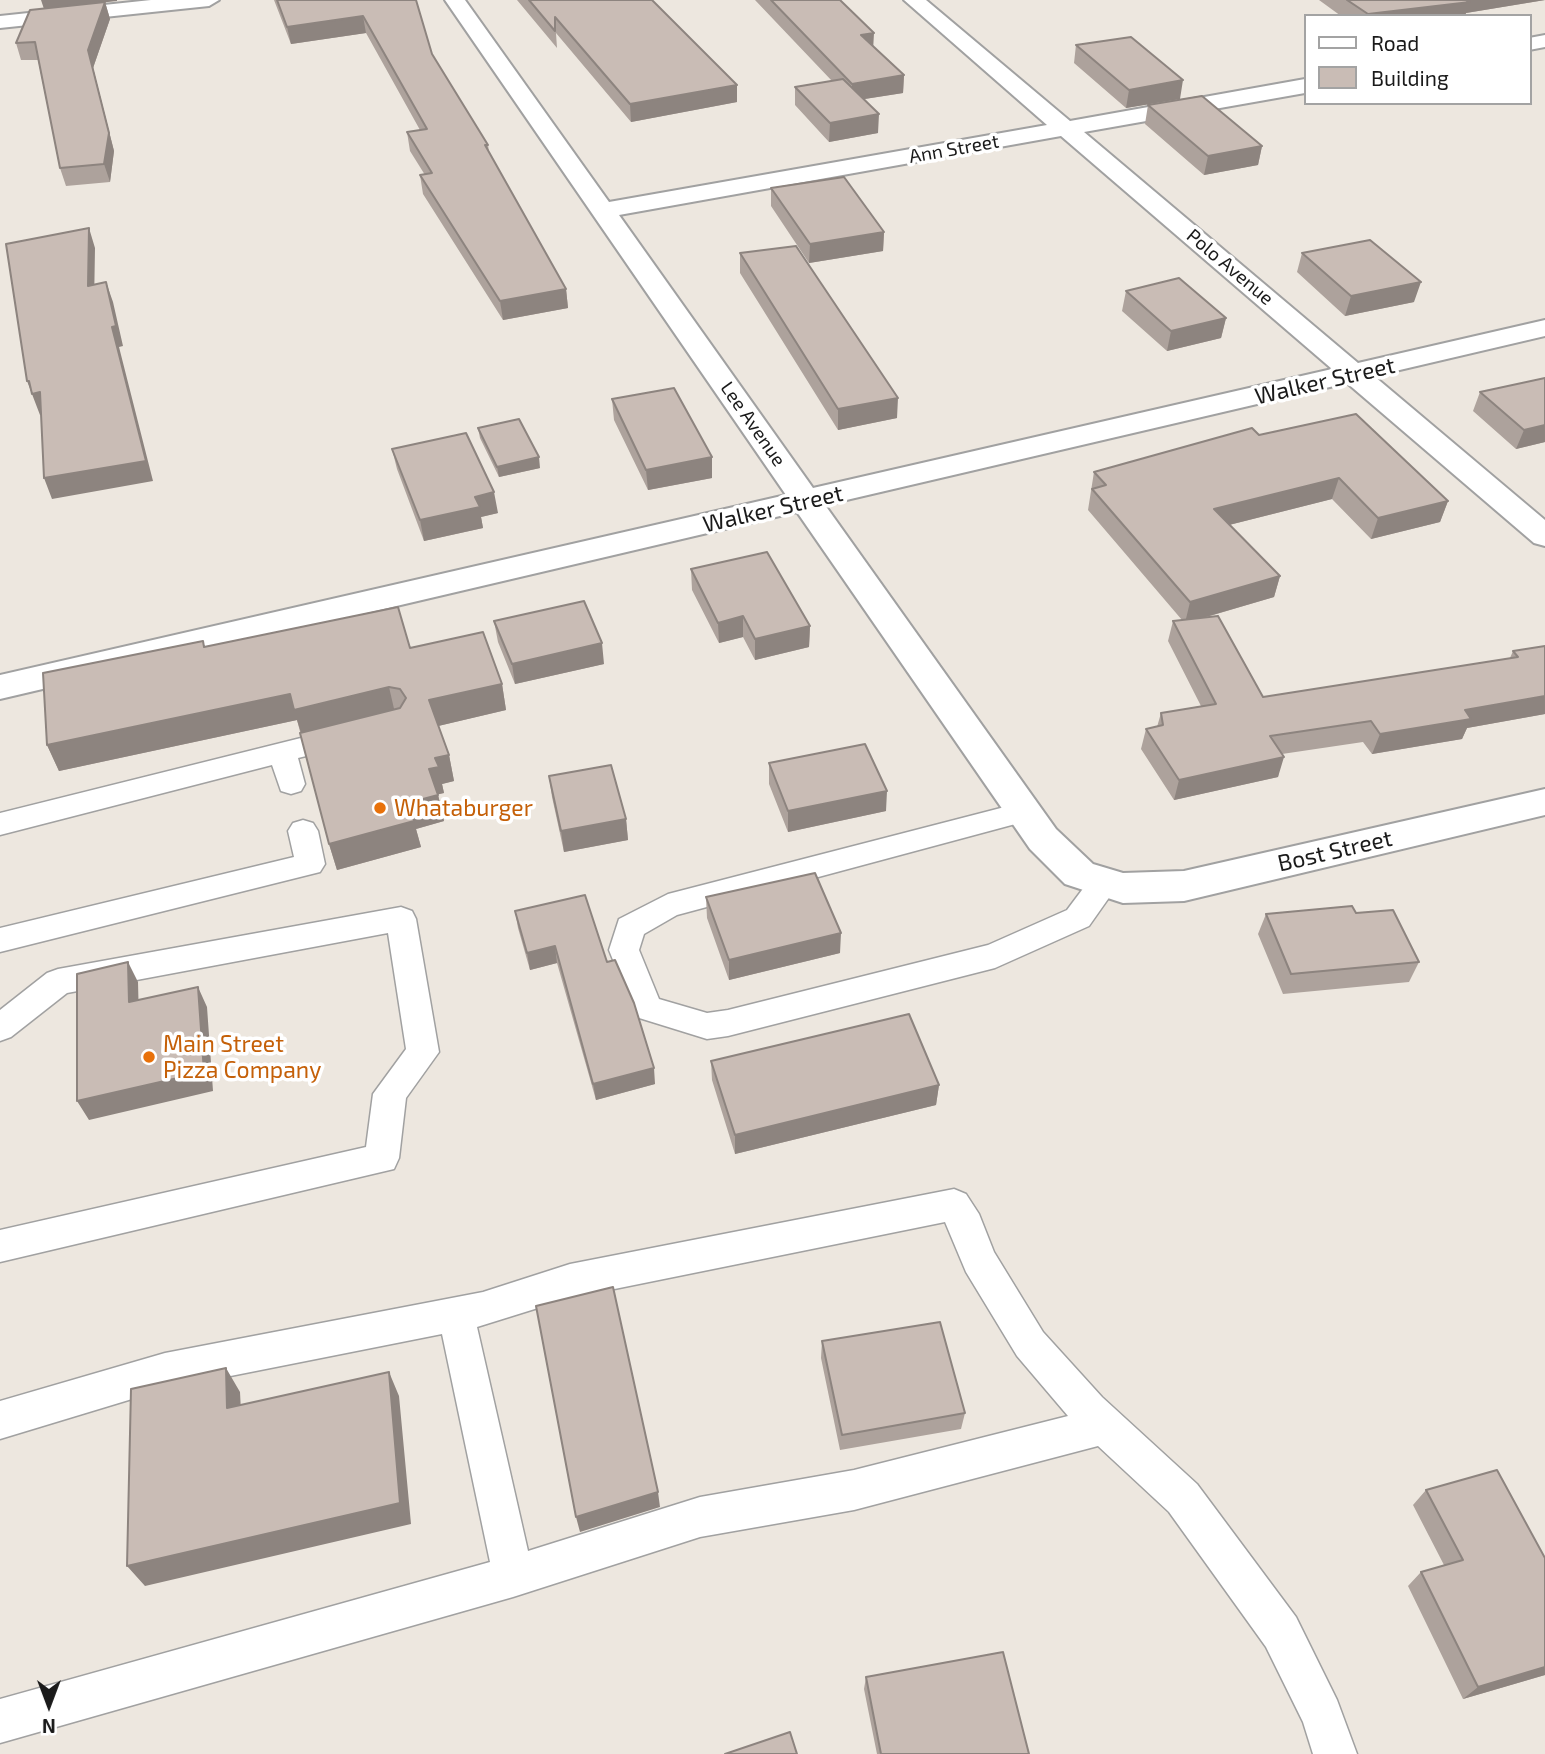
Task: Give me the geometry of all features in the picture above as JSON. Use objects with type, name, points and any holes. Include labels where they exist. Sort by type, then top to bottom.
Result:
[{"type":"street","points":[[0,22],[209,0]]},
{"type":"street","name":"Lee Avenue","points":[[455,0],[1043,839],[1079,874],[1114,885]]},
{"type":"street","name":"Polo Avenue","points":[[914,0],[1545,536]]},
{"type":"street","name":"Ann Street","points":[[602,211],[1304,86]]},
{"type":"street","name":"Walker Street","points":[[0,687],[1545,328]]},
{"type":"street","name":"Bost Street","points":[[1114,885],[1184,886],[1545,802]]},
{"type":"lane","points":[[0,824],[371,731]]},
{"type":"lane","points":[[283,753],[291,784]]},
{"type":"lane","points":[[1024,812],[668,906],[630,927],[624,950],[647,1008],[707,1026],[728,1023],[995,956],[1078,918],[1114,885]]},
{"type":"lane","points":[[0,940],[310,864],[303,831]]},
{"type":"lane","points":[[0,1028],[58,982],[401,919],[423,1052],[390,1094],[382,1158],[0,1246]]},
{"type":"lane","points":[[0,1420],[165,1371],[483,1309],[570,1281],[954,1205],[966,1225],[979,1260],[1030,1344],[1105,1425],[1183,1498],[1274,1622],[1322,1715],[1335,1754]]},
{"type":"lane","points":[[456,1314],[513,1576]]},
{"type":"lane","points":[[0,1721],[513,1576],[700,1517],[854,1490],[1105,1425]]},
{"type":"building","points":[[277,0],[416,0],[432,54],[488,145],[485,145],[566,289],[500,301],[420,175],[432,173],[407,132],[427,129],[363,16],[287,27]]},
{"type":"building","points":[[529,0],[652,0],[737,85],[630,104],[555,17],[555,31]]},
{"type":"building","points":[[771,0],[840,0],[874,33],[861,35],[904,75],[852,84]]},
{"type":"building","points":[[1347,0],[1466,0],[1470,2],[1368,14]]},
{"type":"building","points":[[105,2],[88,50],[109,133],[104,164],[60,168],[35,42],[16,43],[30,10]]},
{"type":"building","points":[[1131,37],[1183,80],[1129,90],[1076,45]]},
{"type":"building","points":[[843,79],[879,114],[830,123],[795,87]]},
{"type":"building","points":[[1202,96],[1262,146],[1208,156],[1148,105]]},
{"type":"building","points":[[844,177],[884,232],[810,244],[771,188]]},
{"type":"building","points":[[89,228],[88,286],[106,282],[116,326],[112,327],[146,461],[44,478],[40,392],[32,394],[27,381],[6,244]]},
{"type":"building","points":[[1370,240],[1421,282],[1351,296],[1302,253]]},
{"type":"building","points":[[796,246],[898,398],[838,409],[740,253]]},
{"type":"building","points":[[1179,278],[1226,318],[1171,331],[1126,291]]},
{"type":"building","points":[[1545,378],[1545,425],[1524,430],[1480,392]]},
{"type":"building","points":[[674,388],[712,457],[646,470],[612,399]]},
{"type":"building","points":[[1356,414],[1448,501],[1378,518],[1339,478],[1214,509],[1280,576],[1190,602],[1092,489],[1106,485],[1094,472],[1252,428],[1259,435]]},
{"type":"building","points":[[519,419],[539,457],[497,467],[478,428]]},
{"type":"building","points":[[466,433],[494,492],[475,497],[480,507],[420,520],[392,449]]},
{"type":"building","points":[[767,552],[810,626],[755,639],[743,616],[718,623],[691,569]]},
{"type":"building","points":[[584,601],[602,643],[512,664],[494,621]]},
{"type":"building","points":[[398,607],[410,648],[483,632],[502,684],[429,700],[449,755],[435,758],[439,767],[429,769],[438,795],[408,803],[414,821],[329,844],[300,733],[400,708],[406,698],[400,689],[389,687],[294,710],[290,694],[47,745],[43,673],[203,641],[204,647]]},
{"type":"building","points":[[1218,616],[1263,697],[1518,657],[1513,651],[1545,646],[1545,696],[1465,710],[1471,719],[1380,734],[1371,721],[1270,736],[1284,757],[1179,780],[1146,729],[1163,725],[1161,713],[1216,704],[1173,621]]},
{"type":"building","points":[[865,744],[887,791],[788,811],[769,763]]},
{"type":"building","points":[[611,765],[626,819],[561,831],[549,776]]},
{"type":"building","points":[[815,873],[841,933],[729,960],[706,897]]},
{"type":"building","points":[[585,895],[607,962],[615,960],[634,1003],[654,1068],[593,1084],[555,946],[527,953],[515,911]]},
{"type":"building","points":[[1352,906],[1356,913],[1393,910],[1419,962],[1291,974],[1266,914]]},
{"type":"building","name":"Main Street Pizza Company","points":[[128,962],[129,1002],[198,987],[204,1072],[77,1101],[77,974]]},
{"type":"building","points":[[909,1014],[939,1085],[735,1135],[711,1061]]},
{"type":"building","points":[[613,1287],[658,1492],[576,1517],[536,1306]]},
{"type":"building","points":[[940,1322],[965,1413],[842,1435],[822,1341]]},
{"type":"building","points":[[226,1368],[227,1408],[389,1372],[400,1503],[127,1566],[131,1389]]},
{"type":"building","points":[[1497,1470],[1545,1558],[1545,1667],[1478,1687],[1421,1572],[1463,1560],[1426,1490]]},
{"type":"building","points":[[1003,1652],[1029,1754],[881,1754],[866,1677]]},
{"type":"building","points":[[790,1732],[797,1754],[725,1754]]},
{"type":"place","name":"Whataburger","points":[[380,808]]},
{"type":"place","name":"Main Street Pizza Company","points":[[149,1057]]}]
